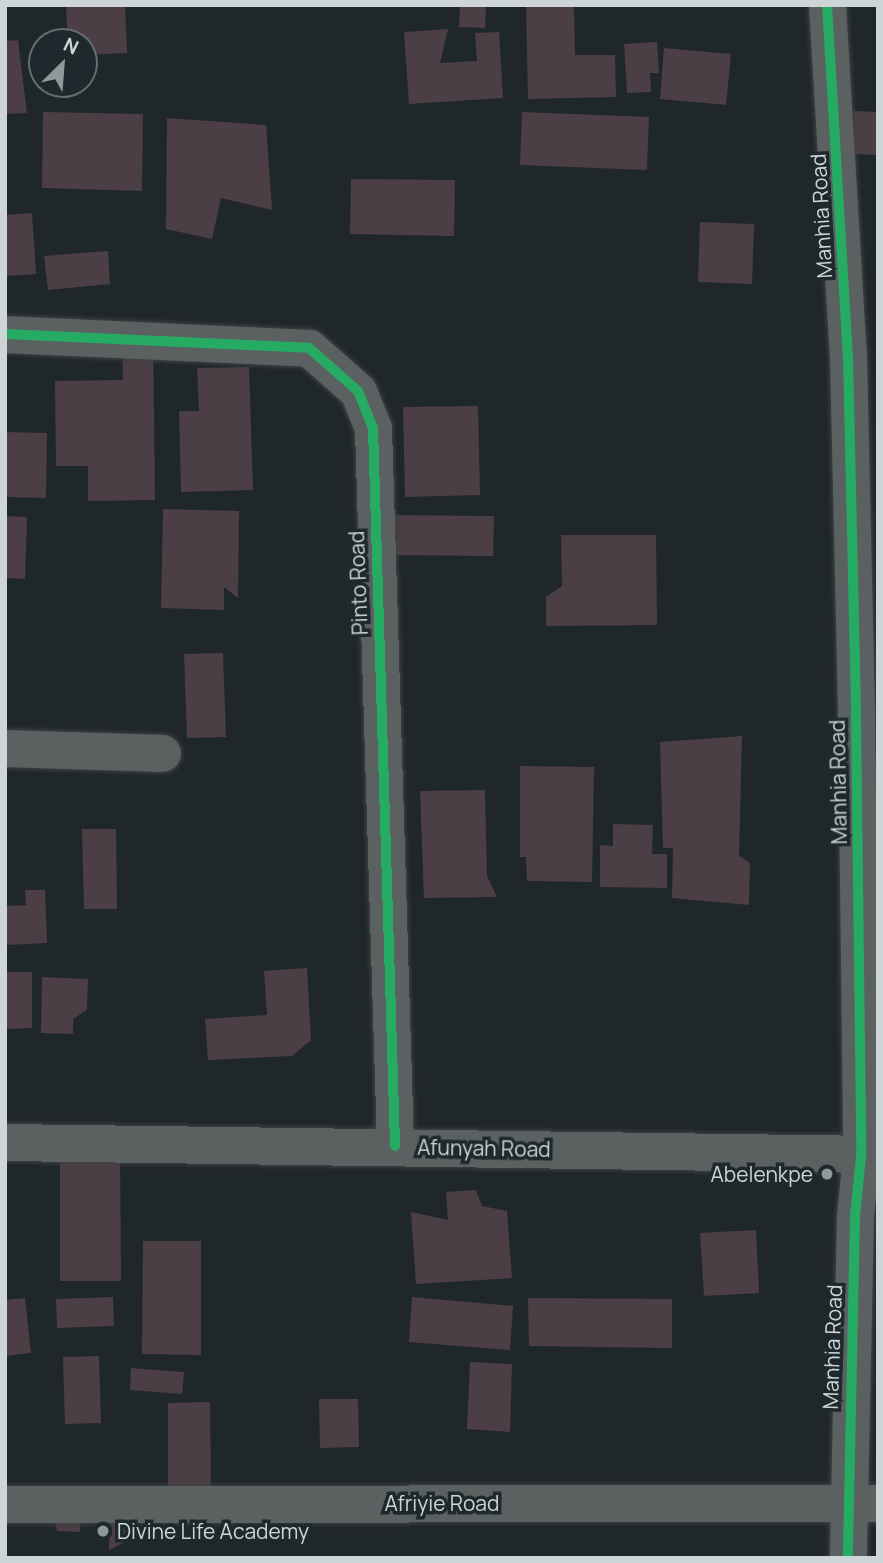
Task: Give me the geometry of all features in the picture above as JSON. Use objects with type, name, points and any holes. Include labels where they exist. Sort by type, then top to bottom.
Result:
[{"type":"street","name":"Manhia Road","points":[[827,5],[863,356],[869,1155],[855,1216],[862,1502],[848,1558]]},
{"type":"street","name":"Pinto Road","points":[[5,334],[309,348],[358,391],[373,428],[395,1146]]},
{"type":"street","points":[[5,748],[162,753]]},
{"type":"street","name":"Afunyah Road","points":[[5,1142],[869,1155]]},
{"type":"street","name":"Afriyie Road","points":[[5,1504],[862,1502]]},
{"type":"building","points":[[66,5],[125,5],[127,53],[98,54],[98,28],[67,28]]},
{"type":"building","points":[[460,5],[486,5],[485,28],[459,27]]},
{"type":"building","points":[[526,5],[574,5],[575,55],[615,55],[616,97],[528,99]]},
{"type":"building","points":[[448,29],[440,63],[477,61],[475,33],[499,32],[503,98],[409,104],[404,32]]},
{"type":"building","points":[[18,40],[27,113],[5,114],[5,41]]},
{"type":"building","points":[[657,42],[659,73],[650,73],[651,92],[627,93],[624,44]]},
{"type":"building","points":[[664,48],[731,54],[726,105],[660,99]]},
{"type":"building","points":[[854,111],[878,112],[878,155],[853,154]]},
{"type":"building","points":[[43,112],[143,114],[142,191],[42,188]]},
{"type":"building","points":[[522,112],[649,117],[647,170],[520,165]]},
{"type":"building","points":[[167,118],[266,125],[272,210],[221,198],[212,239],[166,229]]},
{"type":"building","points":[[351,179],[455,180],[454,236],[350,234]]},
{"type":"building","points":[[32,213],[36,274],[5,276],[5,215]]},
{"type":"building","points":[[700,222],[754,224],[752,284],[698,282]]},
{"type":"building","points":[[108,251],[110,284],[48,290],[44,256]]},
{"type":"building","points":[[122,333],[153,334],[155,500],[88,501],[88,466],[56,466],[55,381],[123,380]]},
{"type":"building","points":[[249,367],[253,490],[181,492],[179,411],[199,411],[197,368]]},
{"type":"building","points":[[478,406],[480,495],[405,497],[403,407]]},
{"type":"building","points":[[5,432],[47,433],[46,498],[5,497]]},
{"type":"building","points":[[163,509],[239,511],[238,598],[224,587],[224,610],[161,608]]},
{"type":"building","points":[[383,515],[494,516],[493,556],[383,555]]},
{"type":"building","points":[[5,516],[27,517],[25,579],[5,578]]},
{"type":"building","points":[[561,535],[656,535],[657,625],[546,626],[546,597],[562,586]]},
{"type":"building","points":[[223,653],[226,737],[187,738],[184,654]]},
{"type":"building","points":[[742,736],[739,856],[750,863],[749,905],[672,898],[673,848],[663,848],[660,742]]},
{"type":"building","points":[[520,766],[594,767],[592,882],[527,881],[526,857],[520,857]]},
{"type":"building","points":[[485,790],[487,876],[497,897],[424,898],[420,791]]},
{"type":"building","points":[[613,824],[653,825],[652,854],[667,854],[667,888],[600,887],[600,845],[613,846]]},
{"type":"building","points":[[82,829],[116,829],[117,909],[84,909]]},
{"type":"building","points":[[25,890],[45,890],[47,943],[5,945],[5,906],[26,905]]},
{"type":"building","points":[[307,968],[311,1040],[292,1056],[208,1060],[205,1019],[267,1015],[264,971]]},
{"type":"building","points":[[5,972],[32,972],[32,1028],[5,1029]]},
{"type":"building","points":[[42,977],[88,979],[87,1010],[73,1019],[73,1034],[41,1033]]},
{"type":"building","points":[[60,1158],[120,1158],[121,1281],[60,1281]]},
{"type":"building","points":[[476,1190],[482,1206],[507,1211],[512,1278],[416,1284],[411,1212],[448,1220],[446,1192]]},
{"type":"building","points":[[756,1230],[759,1293],[704,1296],[700,1233]]},
{"type":"building","points":[[143,1241],[201,1241],[201,1355],[142,1354]]},
{"type":"building","points":[[113,1297],[114,1326],[57,1328],[56,1299]]},
{"type":"building","points":[[412,1297],[513,1306],[510,1350],[409,1342]]},
{"type":"building","points":[[25,1298],[31,1353],[5,1356],[5,1300]]},
{"type":"building","points":[[528,1298],[672,1299],[672,1348],[529,1346]]},
{"type":"building","points":[[99,1356],[101,1423],[65,1424],[63,1357]]},
{"type":"building","points":[[470,1362],[512,1364],[510,1432],[467,1429]]},
{"type":"building","points":[[131,1368],[184,1372],[182,1394],[130,1390]]},
{"type":"building","points":[[319,1399],[358,1399],[359,1447],[320,1448]]},
{"type":"building","points":[[210,1402],[211,1490],[168,1491],[168,1403]]},
{"type":"building","points":[[52,1507],[81,1508],[80,1532],[57,1531]]},
{"type":"building","points":[[110,1517],[154,1518],[154,1541],[129,1540],[109,1550]]},
{"type":"cycle path","points":[[827,5],[848,356],[856,716],[861,1156],[855,1216],[848,1558]]},
{"type":"cycle path","points":[[5,334],[309,348],[358,391],[373,428],[395,1146]]},
{"type":"place","name":"Abelenkpe","points":[[827,1174]]},
{"type":"place","name":"Divine Life Academy","points":[[103,1531]]}]
